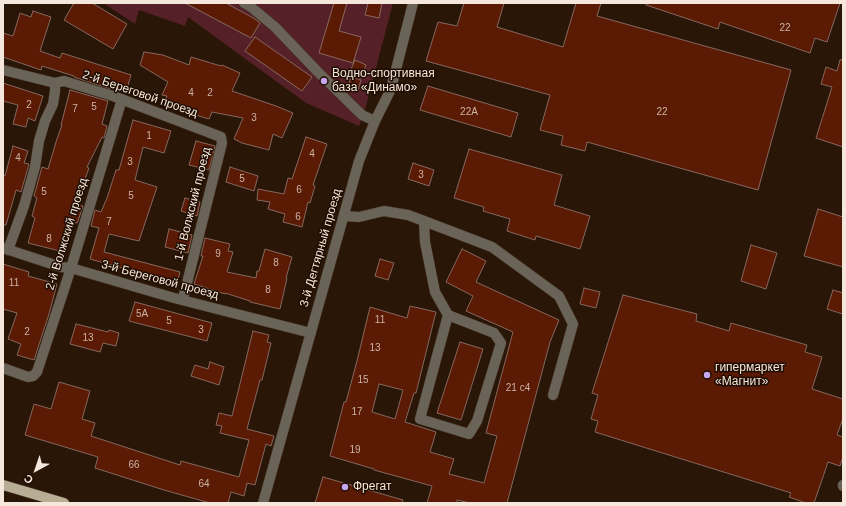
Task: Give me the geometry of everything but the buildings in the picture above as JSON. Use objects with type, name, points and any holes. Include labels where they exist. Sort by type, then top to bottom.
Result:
[{"type":"main road","points":[[3,485],[64,503]]},
{"type":"street","points":[[244,3],[275,27],[362,115],[375,121]]},
{"type":"street","name":"3-й Дегтярный проезд","points":[[263,503],[359,161],[375,121],[391,89],[413,3]]},
{"type":"street","name":"2-й Береговой проезд","points":[[3,70],[55,83],[64,81],[122,99],[221,137]]},
{"type":"street","points":[[6,249],[24,206],[35,167],[39,141],[45,121],[53,104],[56,90],[55,83]]},
{"type":"street","name":"2-й Волжский проезд","points":[[3,368],[28,377],[33,376],[36,372],[71,268],[122,99]]},
{"type":"street","name":"1-й Волжский проезд","points":[[182,300],[222,143],[221,137]]},
{"type":"street","points":[[344,216],[359,217],[384,211],[408,215],[492,247],[559,296],[573,324],[553,395]]},
{"type":"street","points":[[424,221],[426,242],[435,292],[448,315],[494,333],[501,343],[477,421],[469,434],[420,419],[448,315]]},
{"type":"street","name":"3-й Береговой проезд","points":[[6,249],[61,267],[71,268],[182,300],[310,333]]},
{"type":"shaded area","name":"Водно-спортивная база «Динамо»","points":[[103,3],[393,3],[365,110],[359,126],[306,103],[188,17],[185,26],[139,10],[135,24]]},
{"type":"place","name":"Водно-спортивная база «Динамо»","points":[[324,81]]},
{"type":"place","name":"гипермаркет «Магнит»","points":[[707,375]]},
{"type":"place","name":"Фрегат","points":[[345,487]]}]
